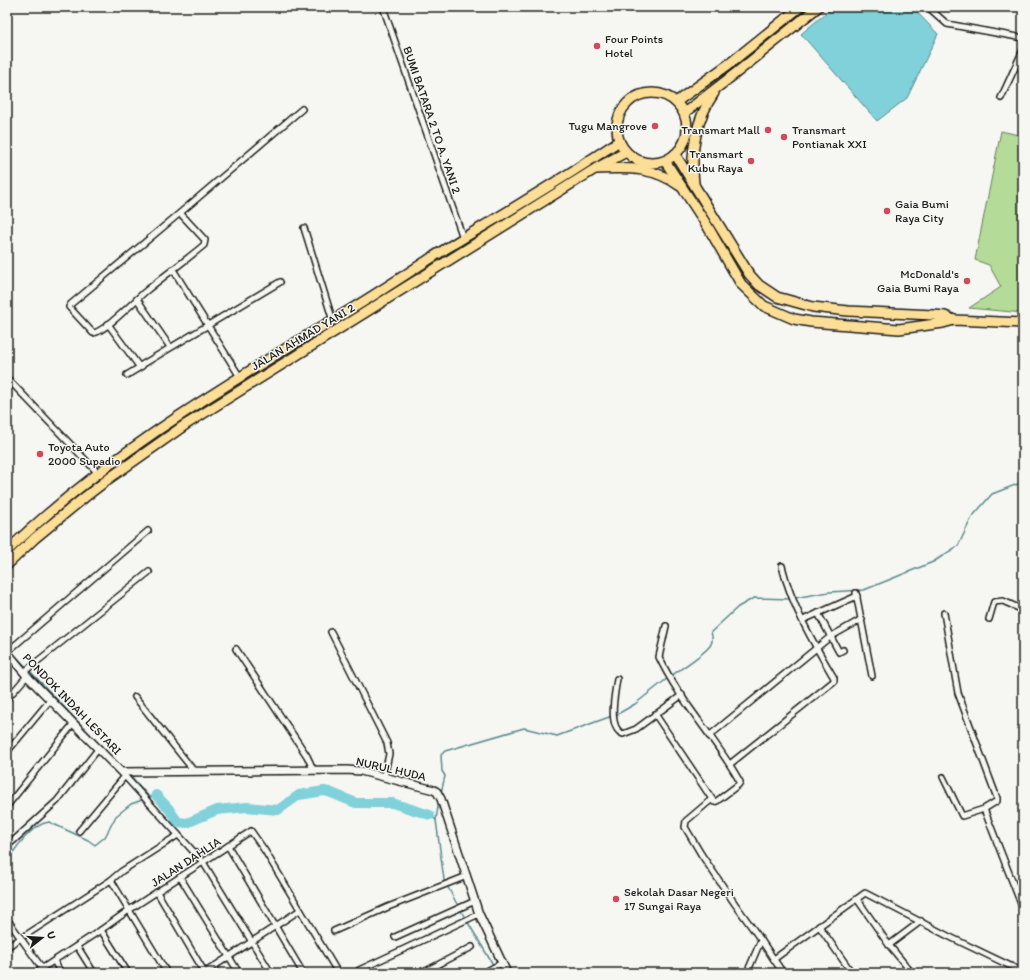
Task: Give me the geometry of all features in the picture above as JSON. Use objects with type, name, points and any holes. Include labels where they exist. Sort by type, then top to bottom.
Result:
[{"type":"highway","points":[[676,102],[729,64],[800,7]]},
{"type":"highway","points":[[684,113],[719,87],[818,7]]},
{"type":"highway","points":[[695,185],[692,160],[700,122],[704,108],[719,87]]},
{"type":"highway","points":[[652,92],[669,96],[676,102],[684,113],[687,129],[686,138],[682,147],[665,161],[657,163],[638,161],[626,152],[616,133],[617,120],[622,107],[628,101],[643,93],[652,92]]},
{"type":"highway","name":"JALAN AHMAD YANI 2","points":[[7,551],[52,510],[98,473],[179,416],[333,321],[463,238],[582,166],[619,141]]},
{"type":"highway","name":"JALAN AHMAD YANI 2","points":[[7,565],[41,533],[85,497],[185,425],[595,169],[626,152]]},
{"type":"highway","points":[[675,154],[749,274],[760,285],[777,297],[812,307],[848,311],[945,316],[954,320]]},
{"type":"highway","points":[[665,161],[741,284],[764,306],[794,319],[810,322],[899,329],[954,320],[1023,323]]},
{"type":"highway","points":[[595,169],[629,168],[644,170],[671,179],[684,190]]},
{"type":"street","name":"BUMI BATARA 2 TO A. YANI 2","points":[[383,7],[463,238]]},
{"type":"street","points":[[928,7],[947,24],[1023,38]]},
{"type":"street","points":[[1002,98],[1023,50]]},
{"type":"street","points":[[180,213],[205,240],[205,242],[174,270],[97,333],[93,333],[69,306],[302,109]]},
{"type":"street","points":[[304,228],[333,321]]},
{"type":"street","points":[[174,270],[207,326],[240,377]]},
{"type":"street","points":[[127,375],[280,282]]},
{"type":"street","points":[[137,299],[170,348]]},
{"type":"street","points":[[108,324],[138,365],[143,365]]},
{"type":"street","points":[[7,378],[98,473]]},
{"type":"street","points":[[7,652],[148,531]]},
{"type":"street","points":[[730,764],[834,681],[834,678],[792,598],[782,566]]},
{"type":"street","points":[[7,699],[26,674],[149,572]]},
{"type":"street","points":[[803,620],[857,594],[872,676]]},
{"type":"street","points":[[989,619],[994,602],[1003,601],[1023,610]]},
{"type":"street","points":[[818,613],[839,652],[843,650]]},
{"type":"street","points":[[943,777],[962,816],[984,809],[997,801],[958,693],[944,613]]},
{"type":"street","points":[[709,736],[830,637],[862,619]]},
{"type":"street","points":[[655,714],[714,802],[738,785],[740,782],[730,764],[709,736],[658,657],[666,626]]},
{"type":"street","points":[[331,632],[387,743],[389,754],[384,777]]},
{"type":"street","points":[[236,649],[307,756],[313,769]]},
{"type":"street","name":"PONDOK INDAH LESTARI","points":[[7,652],[26,674],[123,774]]},
{"type":"street","points":[[616,680],[613,716],[619,731],[623,734],[636,729],[682,695]]},
{"type":"street","points":[[135,697],[194,772]]},
{"type":"street","points":[[7,752],[51,699]]},
{"type":"street","points":[[7,806],[74,723]]},
{"type":"street","points":[[7,837],[12,842],[57,801],[99,748]]},
{"type":"street","name":"NURUL HUDA","points":[[123,774],[313,769],[355,770],[434,790],[440,796],[479,914],[501,964],[507,973]]},
{"type":"street","points":[[79,831],[123,774],[203,862],[271,973]]},
{"type":"street","points":[[712,799],[684,823],[685,827],[710,867],[783,973]]},
{"type":"street","points":[[984,809],[1023,909]]},
{"type":"street","name":"JALAN DAHLIA","points":[[35,973],[250,832],[254,832],[300,910]]},
{"type":"street","points":[[7,947],[111,880],[122,870],[178,835]]},
{"type":"street","points":[[228,846],[303,973]]},
{"type":"street","points":[[334,931],[388,906],[467,876]]},
{"type":"street","points":[[180,877],[239,973]]},
{"type":"street","points":[[111,880],[167,973]]},
{"type":"street","points":[[157,892],[205,973],[300,910],[338,973]]},
{"type":"street","points":[[774,959],[866,893],[1023,972]]},
{"type":"street","points":[[857,899],[889,945],[912,973]]},
{"type":"street","points":[[395,937],[475,901]]},
{"type":"street","points":[[359,970],[479,914]]},
{"type":"street","points":[[7,919],[24,936],[42,968]]},
{"type":"street","points":[[889,945],[920,921]]},
{"type":"street","points":[[819,926],[852,973]]},
{"type":"street","points":[[101,930],[128,973]]},
{"type":"street","points":[[747,973],[761,940]]},
{"type":"street","points":[[77,946],[94,973]]},
{"type":"street","points":[[422,973],[472,948]]},
{"type":"street","points":[[54,961],[61,973]]},
{"type":"street","points":[[483,973],[501,964]]},
{"type":"green space","points":[[1001,131],[1023,136],[1023,313],[969,308],[1001,287],[989,265],[975,260]]},
{"type":"water","points":[[833,7],[912,7],[938,34],[907,98],[877,121],[801,34]]},
{"type":"waterway","points":[[794,598],[829,592],[864,590],[933,562],[958,546],[972,517],[992,494],[1023,482]]},
{"type":"waterway","points":[[671,676],[700,656],[709,647],[712,641],[711,632],[738,607],[754,598],[791,599]]},
{"type":"waterway","points":[[11,651],[124,770]]},
{"type":"waterway","points":[[616,715],[635,704],[668,678]]},
{"type":"waterway","points":[[441,793],[445,776],[442,771],[441,755],[445,751],[524,728],[557,736],[612,716]]},
{"type":"waterway","points":[[130,775],[150,798]]},
{"type":"waterway","points":[[156,795],[169,809],[178,822],[187,823],[217,810],[247,807],[278,810],[299,795],[324,791],[356,803],[392,803],[430,815]]},
{"type":"waterway","points":[[7,863],[24,838],[36,827],[49,822],[88,840],[95,845],[105,837],[116,816],[131,804],[156,795]]},
{"type":"waterway","points":[[436,820],[439,800]]},
{"type":"waterway","points":[[430,815],[436,820],[444,880],[458,906]]},
{"type":"waterway","points":[[460,909],[465,918]]},
{"type":"waterway","points":[[467,921],[498,973]]},
{"type":"place","name":"Four Points Hotel","points":[[597,46]]},
{"type":"place","name":"Tugu Mangrove","points":[[655,126]]},
{"type":"place","name":"Transmart Mall","points":[[768,130]]},
{"type":"place","name":"Transmart Pontianak XXI","points":[[784,137]]},
{"type":"place","name":"Transmart Kubu Raya","points":[[751,161]]},
{"type":"place","name":"Gaia Bumi Raya City","points":[[887,211]]},
{"type":"place","name":"McDonald's Gaia Bumi Raya","points":[[967,281]]},
{"type":"place","name":"Toyota Auto 2000 Supadio","points":[[40,454]]},
{"type":"place","name":"Sekolah Dasar Negeri 17 Sungai Raya","points":[[616,899]]}]
